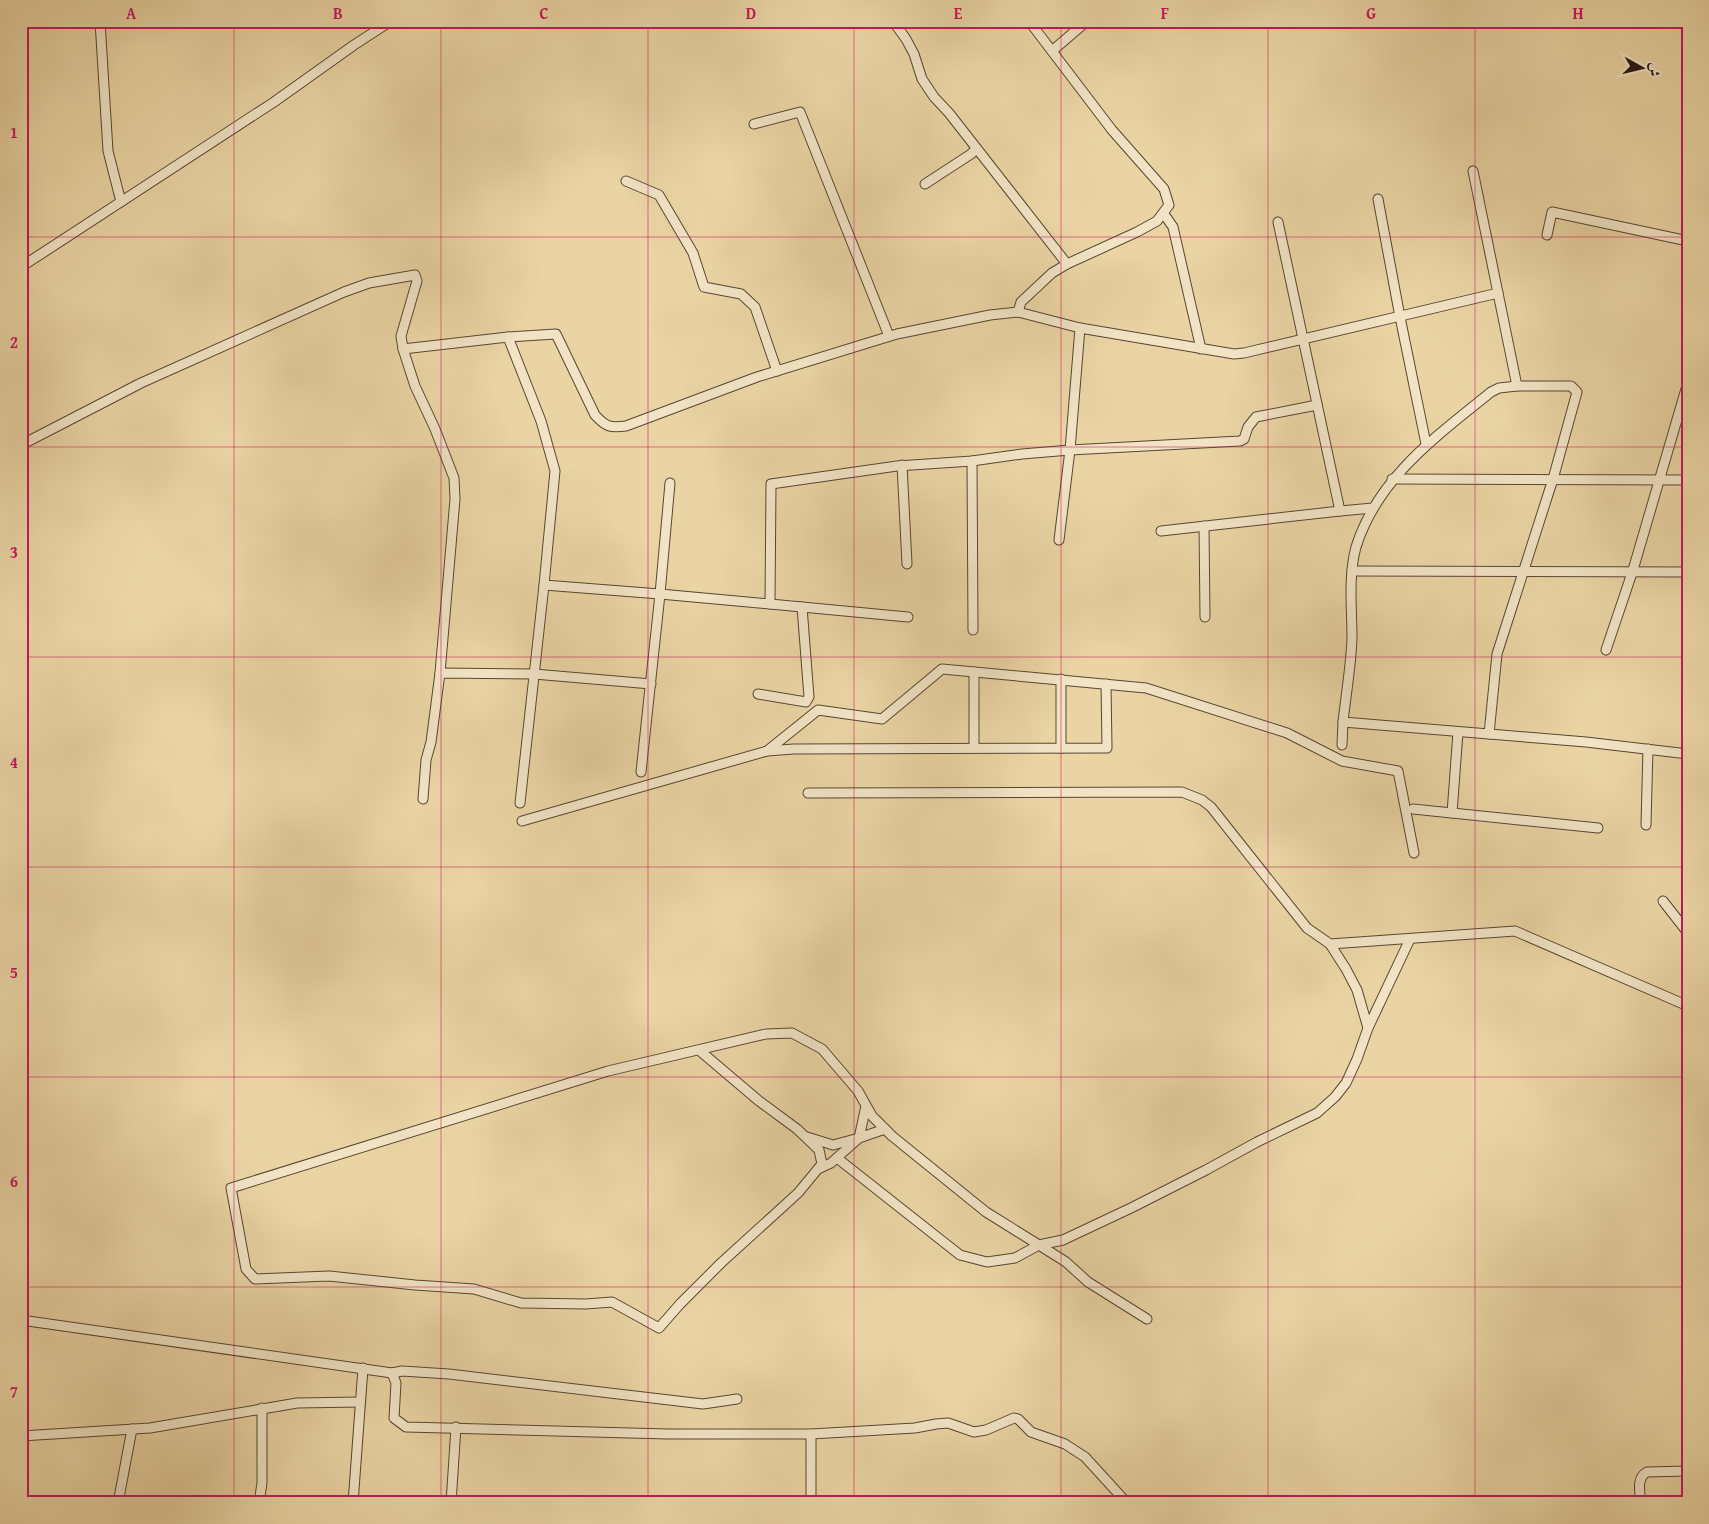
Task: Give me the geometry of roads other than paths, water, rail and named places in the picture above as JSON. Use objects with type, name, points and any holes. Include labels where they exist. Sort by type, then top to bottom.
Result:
[{"type":"street","points":[[100,21],[108,151],[121,202]]},
{"type":"street","points":[[21,267],[274,102],[391,21]]},
{"type":"street","points":[[893,21],[906,38],[914,54],[922,79],[934,97],[949,113],[1067,264]]},
{"type":"street","points":[[1018,312],[1021,302],[1052,273],[1157,221],[1169,205],[1164,189],[1112,130],[1029,21]]},
{"type":"street","points":[[1052,51],[1087,21]]},
{"type":"street","points":[[754,124],[800,112],[889,336]]},
{"type":"street","points":[[926,184],[971,154],[976,148]]},
{"type":"street","points":[[1473,171],[1517,386]]},
{"type":"street","points":[[626,181],[659,195],[693,253],[704,287],[741,294],[755,307],[777,371]]},
{"type":"street","points":[[1378,199],[1426,444]]},
{"type":"street","points":[[1546,235],[1552,212],[1688,241]]},
{"type":"street","points":[[1164,214],[1174,227],[1201,349]]},
{"type":"street","points":[[1278,222],[1340,511]]},
{"type":"street","points":[[21,445],[141,383],[344,292],[369,283],[415,275],[417,281],[401,336],[403,349],[414,386],[435,429],[454,478],[455,499],[440,674],[431,742],[426,760],[423,799]]},
{"type":"street","points":[[403,349],[508,337],[556,334],[595,415],[602,423],[611,428],[626,426],[777,371],[889,336],[990,315],[1018,312],[1080,328],[1224,353],[1244,353],[1498,293]]},
{"type":"street","points":[[1059,540],[1070,450],[1080,328]]},
{"type":"street","points":[[508,337],[541,422],[555,471],[520,803]]},
{"type":"street","points":[[1606,650],[1633,570],[1688,382]]},
{"type":"street","points":[[1342,745],[1352,641],[1352,571],[1356,549],[1373,508],[1392,479],[1426,444],[1491,392],[1499,388],[1517,386],[1571,386],[1577,392],[1524,571],[1497,654],[1489,734]]},
{"type":"street","points":[[770,604],[771,484],[902,465],[972,461],[1070,450],[1240,440],[1244,439],[1252,421],[1256,417],[1317,405]]},
{"type":"street","points":[[972,461],[973,630]]},
{"type":"street","points":[[902,465],[907,564]]},
{"type":"street","points":[[1392,479],[1688,480]]},
{"type":"street","points":[[641,772],[670,483]]},
{"type":"street","points":[[1161,531],[1373,508]]},
{"type":"street","points":[[1204,526],[1204,617]]},
{"type":"street","points":[[1352,571],[1633,570],[1688,572]]},
{"type":"street","points":[[544,585],[908,617]]},
{"type":"street","points":[[758,694],[806,702],[809,697],[802,607]]},
{"type":"street","points":[[767,751],[818,710],[882,719],[942,669],[1146,688],[1286,733],[1342,761],[1398,771],[1414,853]]},
{"type":"street","points":[[974,672],[974,748]]},
{"type":"street","points":[[440,674],[534,674],[651,684]]},
{"type":"street","points":[[1061,679],[1061,748]]},
{"type":"street","points":[[522,821],[767,751],[794,749],[1107,748],[1106,684]]},
{"type":"street","points":[[1344,722],[1586,742],[1688,754]]},
{"type":"street","points":[[1452,813],[1458,732]]},
{"type":"street","points":[[1646,825],[1648,749]]},
{"type":"street","points":[[808,793],[1182,792],[1202,800],[1211,807],[1307,928],[1330,944],[1357,990],[1368,1028]]},
{"type":"street","points":[[1414,808],[1598,828]]},
{"type":"street","points":[[1663,901],[1688,932]]},
{"type":"street","points":[[1330,944],[1515,932],[1688,1006]]},
{"type":"street","points":[[837,1158],[960,1254],[987,1262],[1015,1258],[1039,1245],[1063,1240],[1123,1212],[1317,1113],[1335,1097],[1346,1083],[1368,1028],[1410,940]]},
{"type":"street","points":[[699,1050],[804,1136],[819,1150],[822,1164],[798,1193],[721,1263],[659,1328],[612,1302],[586,1304],[521,1303],[474,1289],[329,1276],[255,1280],[246,1269],[231,1188],[608,1071],[766,1034],[792,1033],[822,1049],[858,1091],[872,1116],[885,1129],[986,1212],[1066,1262],[1088,1282],[1147,1320]]},
{"type":"street","points":[[817,1169],[831,1163],[859,1138],[866,1106]]},
{"type":"street","points":[[804,1136],[833,1145],[885,1129]]},
{"type":"street","points":[[21,1320],[392,1373],[402,1371],[449,1374],[703,1404],[736,1399]]},
{"type":"street","points":[[353,1503],[363,1368]]},
{"type":"street","points":[[392,1373],[396,1383],[394,1418],[406,1427],[668,1434],[811,1434],[915,1428],[948,1423],[974,1432],[986,1430],[1014,1418],[1018,1419],[1031,1432],[1065,1444],[1084,1457],[1128,1503]]},
{"type":"street","points":[[21,1436],[150,1428],[297,1403],[360,1402]]},
{"type":"street","points":[[259,1503],[262,1483],[262,1408]]},
{"type":"street","points":[[451,1503],[456,1427]]},
{"type":"street","points":[[118,1503],[132,1429]]},
{"type":"street","points":[[811,1434],[811,1503]]},
{"type":"street","points":[[1641,1503],[1640,1479],[1643,1474],[1647,1472],[1688,1471]]}]
